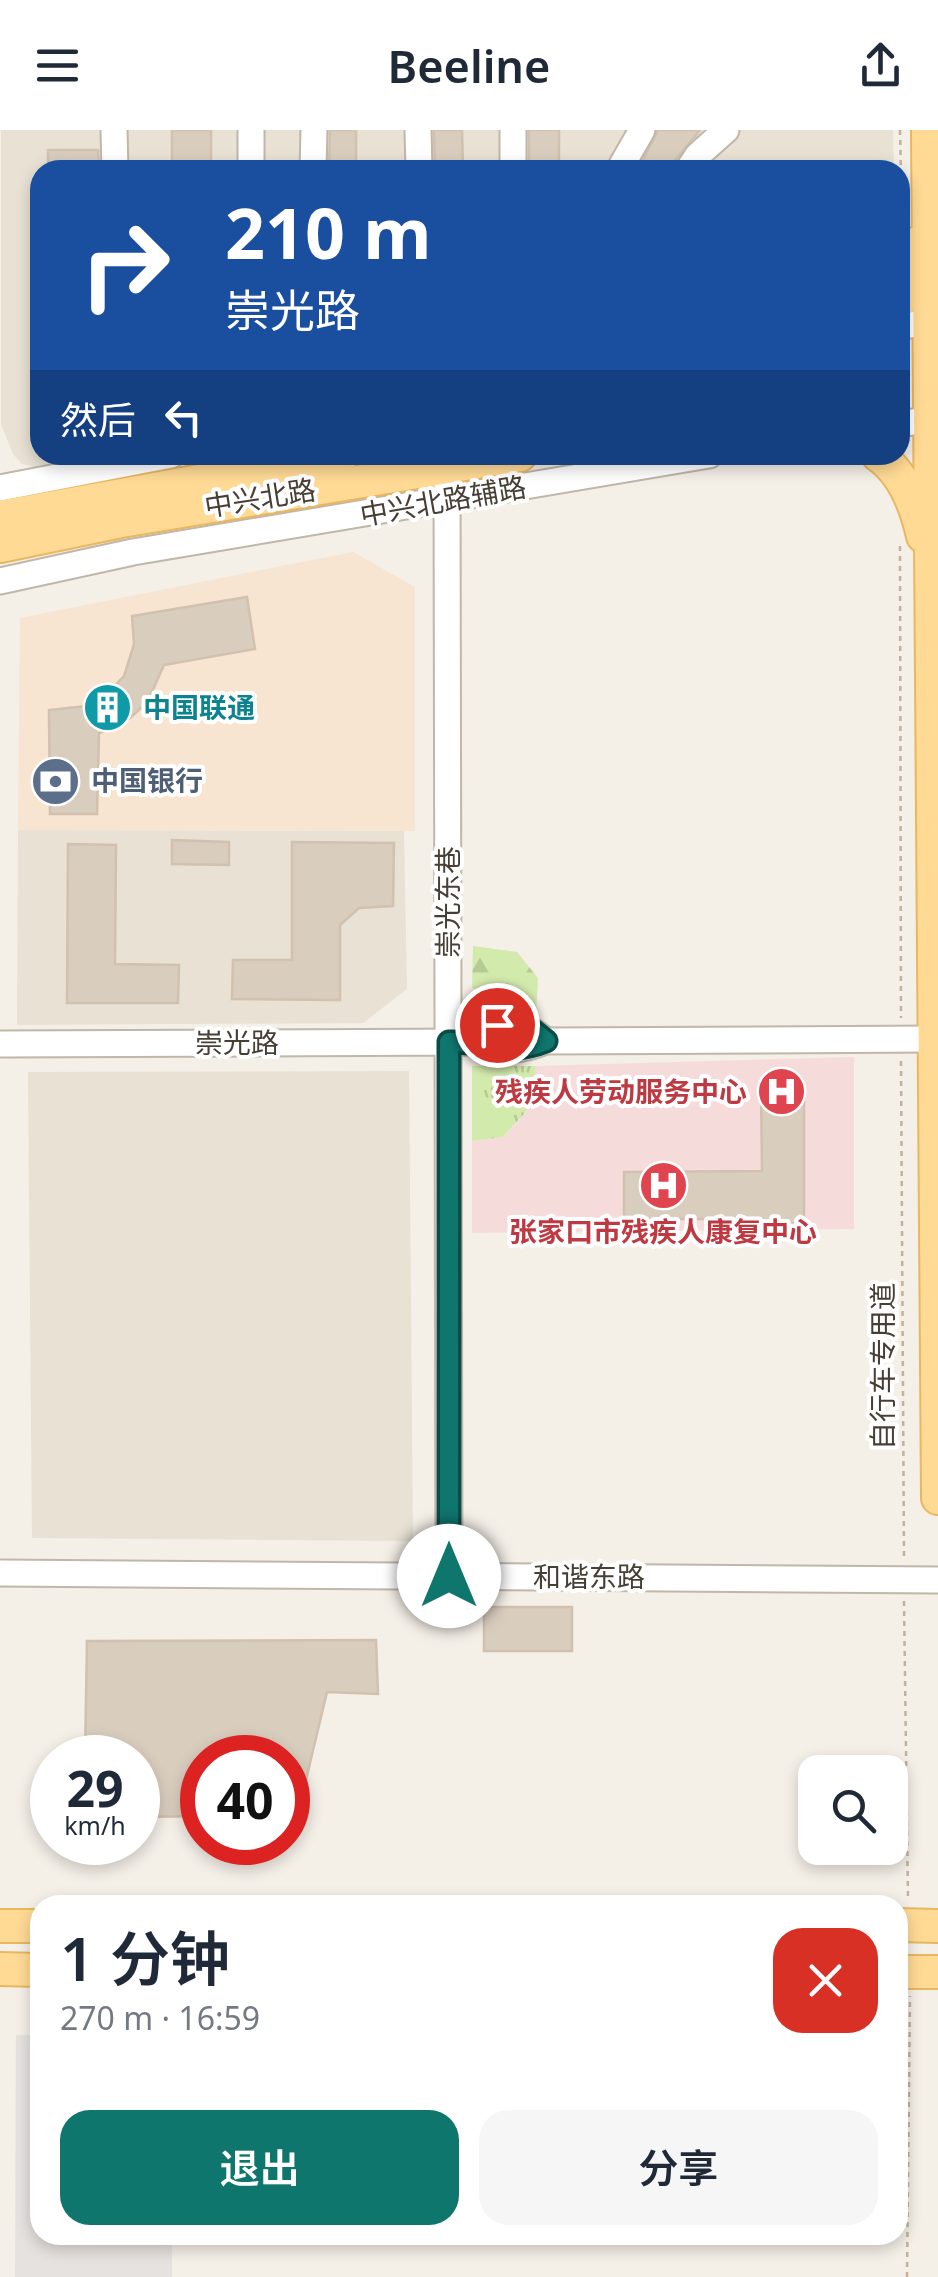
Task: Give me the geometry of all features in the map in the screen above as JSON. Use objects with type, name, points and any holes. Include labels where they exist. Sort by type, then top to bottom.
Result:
[{"type":"main road","points":[[928,130],[922,336],[932,587],[938,1498]]},
{"type":"main road","points":[[910,279],[929,165]]},
{"type":"main road","name":"中兴北路","points":[[0,517],[288,465]]},
{"type":"main road","name":"中兴北路","points":[[0,546],[121,521],[458,465]]},
{"type":"main road","points":[[892,465],[918,516],[932,587]]},
{"type":"main road","points":[[0,1926],[30,1926]]},
{"type":"main road","points":[[0,1970],[30,1970]]},
{"type":"street","points":[[114,130],[115,160]]},
{"type":"street","points":[[250,130],[251,160]]},
{"type":"street","points":[[313,160],[314,130]]},
{"type":"street","points":[[418,130],[418,160]]},
{"type":"street","points":[[513,130],[513,160]]},
{"type":"street","points":[[624,160],[641,130]]},
{"type":"street","points":[[695,160],[726,130]]},
{"type":"street","points":[[0,488],[119,465]]},
{"type":"street","name":"中兴北路辅路","points":[[0,582],[133,552],[652,465]]},
{"type":"street","name":"崇光东巷","points":[[446,467],[461,1042],[449,1576]]},
{"type":"street","name":"崇光路","points":[[0,1044],[461,1042],[494,1050],[525,1050],[546,1041],[935,1040]]},
{"type":"street","name":"和谐东路","points":[[0,1573],[938,1580]]},
{"type":"path","points":[[900,130],[901,160]]},
{"type":"path","name":"自行车专用道","points":[[900,536],[904,1580],[915,1925]]},
{"type":"path","points":[[908,2239],[915,1972]]},
{"type":"path","points":[[907,2277],[908,2245]]},
{"type":"shaded area","points":[[1,130],[893,130],[894,160],[30,160],[30,465],[68,465],[44,469],[22,464],[13,454],[1,424]]},
{"type":"shaded area","points":[[353,552],[415,587],[415,831],[18,830],[20,618]]},
{"type":"shaded area","points":[[18,830],[404,831],[407,989],[363,1023],[17,1025]]},
{"type":"shaded area","name":"张家口市残疾人康复中心","points":[[854,1057],[854,1229],[472,1233],[472,1141],[504,1137],[532,1105],[536,1066]]},
{"type":"shaded area","points":[[409,1071],[413,1541],[32,1538],[28,1072]]},
{"type":"shaded area","points":[[16,2035],[30,2035],[30,2245],[172,2245],[172,2277],[15,2277]]},
{"type":"green space","points":[[473,946],[517,952],[538,978],[536,1014],[472,988]]},
{"type":"green space","points":[[472,1066],[536,1066],[532,1105],[503,1137],[472,1141]]},
{"type":"building","points":[[172,130],[211,130],[211,160],[172,160]]},
{"type":"building","points":[[330,130],[356,130],[356,160],[329,160]]},
{"type":"building","points":[[434,130],[462,130],[463,160],[435,160]]},
{"type":"building","points":[[529,130],[559,130],[559,160],[529,160]]},
{"type":"building","points":[[658,130],[700,130],[675,160],[643,160]]},
{"type":"building","points":[[48,150],[98,150],[98,160],[48,160]]},
{"type":"building","name":"中国联通","points":[[247,597],[255,649],[164,665],[147,703],[123,724],[99,733],[97,814],[50,814],[49,710],[86,706],[108,693],[124,676],[134,644],[132,616]]},
{"type":"building","points":[[172,840],[229,842],[229,865],[172,864]]},
{"type":"building","points":[[292,842],[394,843],[393,906],[359,908],[340,925],[340,1000],[232,999],[233,960],[292,960]]},
{"type":"building","points":[[68,844],[116,845],[115,964],[179,965],[178,1003],[67,1003]]},
{"type":"building","points":[[761,1088],[804,1088],[804,1224],[762,1224],[762,1219],[624,1219],[624,1172],[762,1171]]},
{"type":"building","points":[[484,1607],[572,1607],[572,1651],[484,1651]]},
{"type":"building","points":[[376,1640],[378,1694],[327,1692],[310,1763],[310,1735],[180,1735],[180,1816],[160,1817],[160,1735],[85,1735],[87,1641]]},
{"type":"place","name":"中国联通","points":[[108,708]]},
{"type":"place","name":"中国银行","points":[[56,781]]},
{"type":"place","name":"残疾人劳动服务中心","points":[[782,1092]]},
{"type":"place","name":"张家口市残疾人康复中心","points":[[663,1185]]},
{"type":"route","points":[[449,1576],[449,1042],[474,1042],[494,1050],[525,1050],[546,1041],[526,1025],[497,1025]]}]
